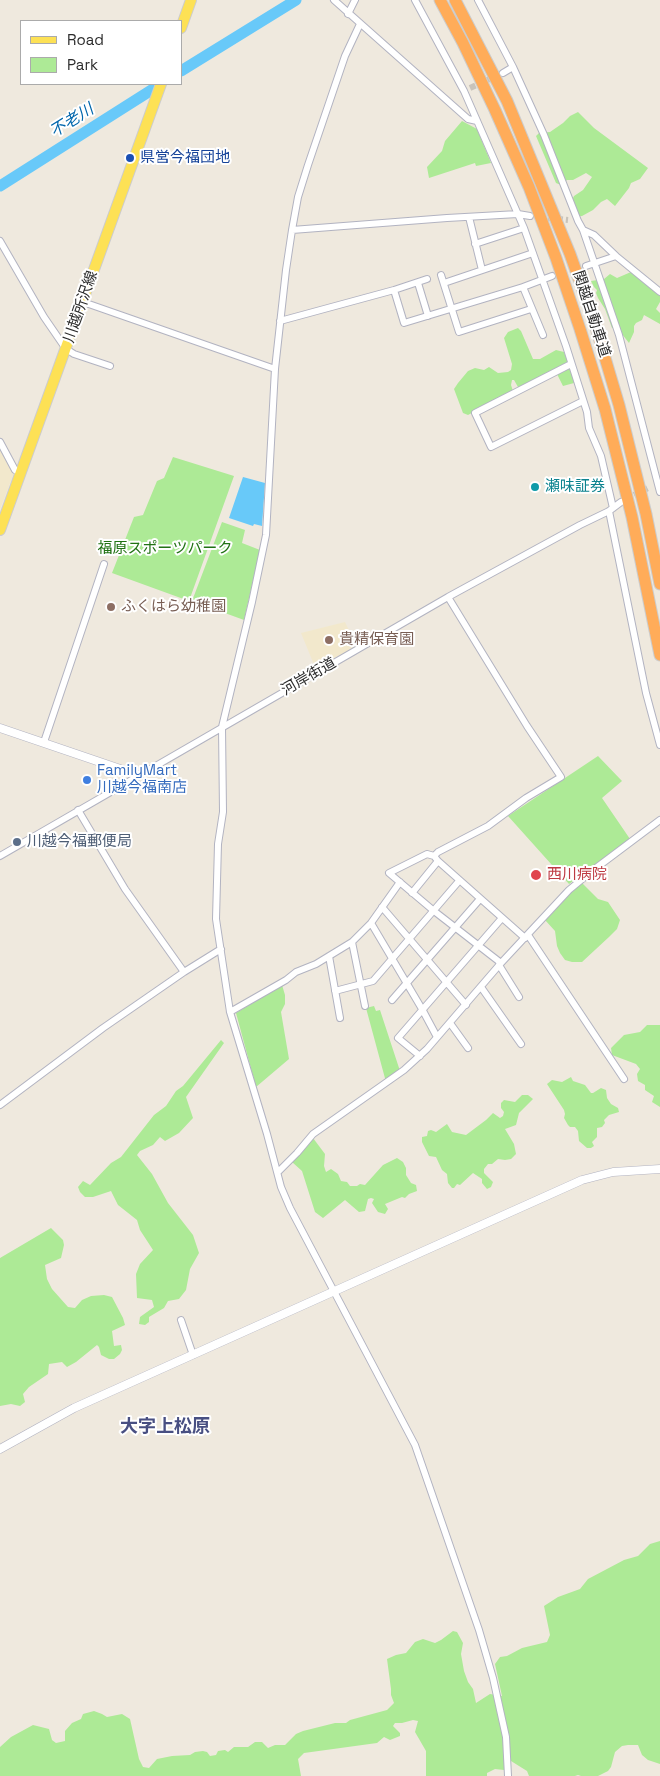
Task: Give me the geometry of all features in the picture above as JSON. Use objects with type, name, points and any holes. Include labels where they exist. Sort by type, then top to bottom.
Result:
[{"type":"highway","name":"関越自動車道","points":[[440,0],[495,110],[529,187],[574,311],[605,409],[621,472],[644,571],[660,655]]},
{"type":"highway","name":"関越自動車道","points":[[455,0],[507,101],[570,254],[619,405],[646,514],[660,584]]},
{"type":"main road","points":[[182,25],[192,0]]},
{"type":"main road","name":"川越所沢線","points":[[0,530],[161,85]]},
{"type":"street","points":[[334,0],[468,118],[477,121]]},
{"type":"street","points":[[348,14],[355,0]]},
{"type":"street","points":[[415,0],[467,90],[477,121],[524,228],[587,412],[589,428],[602,456],[646,693],[660,745]]},
{"type":"street","points":[[478,0],[513,67],[583,230],[619,335],[659,482],[660,492]]},
{"type":"street","points":[[360,24],[345,56],[308,165],[298,197],[292,230],[275,369],[266,535],[222,727],[223,812],[216,874],[216,919],[230,1012],[281,1187],[290,1208],[415,1445],[476,1621],[493,1678],[506,1737],[508,1776]]},
{"type":"street","points":[[503,73],[513,67]]},
{"type":"street","points":[[292,230],[518,214],[530,216]]},
{"type":"street","points":[[469,217],[482,270]]},
{"type":"street","points":[[568,220],[578,221]]},
{"type":"street","points":[[475,244],[524,228]]},
{"type":"street","points":[[583,230],[594,234],[616,256],[660,292]]},
{"type":"street","points":[[0,241],[44,317],[66,349],[74,354],[110,366]]},
{"type":"street","points":[[444,283],[533,253]]},
{"type":"street","points":[[586,266],[616,256]]},
{"type":"street","points":[[441,275],[459,332],[531,309]]},
{"type":"street","points":[[394,290],[404,323],[452,310],[552,276]]},
{"type":"street","points":[[280,321],[394,290],[427,279]]},
{"type":"street","points":[[418,283],[428,316]]},
{"type":"street","points":[[523,287],[543,334]]},
{"type":"street","points":[[82,302],[275,369]]},
{"type":"street","points":[[571,364],[475,414],[491,448],[583,400]]},
{"type":"street","points":[[0,442],[15,470],[21,473]]},
{"type":"street","points":[[650,486],[659,482]]},
{"type":"street","name":"河岸街道","points":[[0,856],[448,597],[611,509],[620,502]]},
{"type":"street","points":[[44,742],[104,564]]},
{"type":"street","points":[[412,893],[436,858],[438,852],[488,826],[526,798],[561,776],[527,726],[448,597]]},
{"type":"street","points":[[0,728],[138,776]]},
{"type":"street","points":[[78,810],[124,889],[184,972]]},
{"type":"street","points":[[278,1172],[314,1134],[404,1070],[420,1056],[500,964],[569,890],[660,820]]},
{"type":"street","points":[[519,997],[500,964],[389,873],[427,854],[436,858],[480,899],[526,936],[624,1078]]},
{"type":"street","points":[[335,991],[373,981],[459,880]]},
{"type":"street","points":[[230,1012],[286,980],[296,972],[316,964],[352,942],[371,923],[400,882]]},
{"type":"street","points":[[392,1000],[480,899]]},
{"type":"street","points":[[382,907],[427,962],[466,1005]]},
{"type":"street","points":[[420,1056],[398,1038],[502,918]]},
{"type":"street","points":[[371,923],[437,1037]]},
{"type":"street","points":[[352,942],[365,1006]]},
{"type":"street","points":[[0,1105],[103,1028],[221,949]]},
{"type":"street","points":[[329,956],[340,1018]]},
{"type":"street","points":[[481,987],[521,1044]]},
{"type":"street","points":[[450,1023],[468,1048]]},
{"type":"street","points":[[0,1449],[74,1408],[582,1180],[614,1172],[660,1169]]},
{"type":"street","points":[[181,1320],[193,1355]]},
{"type":"shaded area","points":[[0,448],[14,473],[0,509]]},
{"type":"shaded area","name":"貴精保育園","points":[[345,622],[357,647],[315,667],[301,633]]},
{"type":"green space","points":[[578,112],[594,128],[648,168],[640,179],[631,183],[615,206],[607,199],[582,216],[573,217],[569,206],[574,196],[583,190],[592,177],[586,173],[573,180],[567,180],[561,185],[556,183],[536,136],[539,133],[550,132]]},
{"type":"green space","points":[[462,121],[477,129],[491,163],[476,166],[475,163],[429,178],[427,167],[442,151],[445,141]]},
{"type":"green space","points":[[631,272],[660,295],[660,302],[656,309],[660,313],[660,324],[644,315],[642,320],[634,326],[634,332],[629,343],[618,329],[612,328],[605,309],[596,293],[597,290],[591,281],[604,279],[610,274],[617,278]]},
{"type":"green space","points":[[518,328],[533,359],[540,359],[556,350],[564,352],[568,363],[520,388],[512,380],[513,391],[468,415],[463,413],[454,389],[468,371],[475,368],[484,370],[489,367],[498,373],[511,370],[512,364],[504,338],[508,332]]},
{"type":"green space","points":[[571,368],[574,383],[563,386],[557,374]]},
{"type":"green space","name":"福原スポーツパーク","points":[[173,457],[234,476],[189,601],[112,573],[134,517],[143,515],[157,481],[164,478]]},
{"type":"green space","points":[[222,522],[245,530],[242,543],[260,550],[244,620],[192,601]]},
{"type":"green space","points":[[598,756],[622,781],[602,798],[630,839],[569,884],[508,816]]},
{"type":"green space","points":[[581,882],[598,899],[608,902],[620,920],[617,929],[582,962],[572,962],[565,960],[560,953],[555,931],[545,920]]},
{"type":"green space","points":[[282,985],[285,1004],[281,1012],[289,1059],[256,1087],[236,1013]]},
{"type":"green space","points":[[374,1006],[376,1011],[380,1010],[400,1071],[386,1082],[366,1008]]},
{"type":"green space","points":[[647,1025],[660,1025],[660,1107],[652,1102],[654,1096],[645,1090],[645,1085],[638,1081],[637,1074],[640,1069],[636,1064],[612,1055],[611,1048],[624,1035],[640,1032]]},
{"type":"green space","points":[[221,1040],[224,1043],[186,1097],[193,1118],[179,1133],[165,1141],[160,1137],[153,1145],[140,1151],[137,1155],[152,1174],[168,1203],[193,1235],[199,1253],[190,1269],[186,1290],[179,1299],[168,1301],[164,1308],[149,1317],[149,1322],[145,1325],[139,1324],[140,1317],[154,1307],[152,1300],[137,1298],[136,1274],[140,1264],[153,1250],[140,1230],[137,1220],[118,1205],[111,1191],[93,1197],[85,1197],[78,1187],[83,1181],[90,1185],[111,1163],[121,1157],[154,1115],[166,1106],[176,1091],[183,1086]]},
{"type":"green space","points":[[571,1077],[573,1081],[585,1085],[591,1093],[601,1088],[606,1090],[607,1098],[611,1104],[618,1108],[619,1112],[609,1115],[604,1120],[605,1123],[602,1127],[597,1128],[597,1137],[592,1142],[594,1146],[591,1148],[587,1148],[579,1141],[578,1131],[575,1127],[568,1125],[564,1118],[564,1110],[547,1084],[552,1080],[562,1082]]},
{"type":"green space","points":[[522,1095],[528,1095],[533,1099],[519,1113],[516,1125],[505,1129],[514,1144],[516,1154],[511,1159],[498,1159],[492,1164],[488,1164],[484,1169],[484,1173],[493,1182],[491,1187],[487,1189],[482,1183],[482,1179],[473,1173],[460,1185],[457,1184],[452,1188],[448,1183],[447,1174],[442,1170],[436,1157],[429,1156],[422,1142],[422,1137],[427,1136],[428,1131],[436,1132],[447,1124],[452,1132],[466,1135],[493,1113],[500,1118],[503,1116],[504,1112],[501,1108],[501,1103],[504,1100],[515,1102]]},
{"type":"green space","points":[[313,1138],[325,1154],[324,1166],[326,1172],[331,1169],[338,1174],[341,1181],[347,1182],[350,1186],[365,1185],[383,1165],[397,1158],[403,1162],[406,1168],[406,1175],[411,1183],[416,1185],[417,1191],[405,1198],[402,1197],[385,1204],[388,1209],[385,1214],[378,1212],[372,1203],[374,1199],[371,1198],[368,1199],[365,1211],[359,1212],[345,1200],[323,1218],[315,1212],[302,1171],[292,1162]]},
{"type":"green space","points":[[51,1228],[63,1240],[64,1245],[61,1258],[45,1265],[47,1279],[52,1289],[68,1307],[75,1308],[82,1300],[91,1296],[104,1295],[112,1297],[125,1325],[112,1331],[114,1346],[121,1345],[122,1350],[114,1359],[109,1359],[101,1355],[97,1345],[67,1367],[62,1362],[49,1364],[48,1374],[29,1387],[23,1394],[25,1402],[20,1406],[11,1404],[0,1406],[0,1258]]},
{"type":"green space","points":[[660,1541],[660,1764],[648,1760],[642,1755],[638,1745],[628,1745],[622,1746],[615,1752],[611,1767],[608,1771],[598,1776],[529,1776],[527,1771],[511,1761],[505,1764],[504,1770],[495,1769],[487,1773],[487,1776],[426,1776],[426,1751],[415,1732],[418,1721],[413,1720],[395,1723],[393,1726],[400,1733],[400,1736],[390,1740],[384,1737],[377,1743],[304,1753],[298,1759],[301,1776],[0,1776],[0,1747],[11,1737],[33,1725],[49,1729],[52,1740],[56,1743],[65,1741],[65,1731],[72,1723],[81,1719],[83,1714],[94,1711],[107,1717],[122,1714],[130,1719],[139,1759],[143,1767],[149,1768],[157,1759],[190,1755],[203,1751],[207,1752],[210,1756],[216,1755],[218,1751],[225,1750],[228,1752],[234,1747],[248,1747],[255,1742],[262,1742],[268,1748],[275,1745],[285,1745],[296,1734],[303,1731],[335,1723],[346,1723],[350,1720],[387,1710],[394,1703],[391,1695],[387,1659],[406,1653],[415,1642],[423,1639],[435,1643],[453,1631],[457,1632],[463,1643],[461,1654],[464,1671],[473,1689],[476,1703],[490,1694],[502,1696],[495,1664],[500,1657],[507,1656],[522,1648],[547,1642],[550,1635],[544,1606],[558,1597],[580,1589],[588,1579],[624,1560],[638,1556],[650,1544]]},
{"type":"water","points":[[243,477],[265,483],[262,526],[254,524],[253,526],[229,518]]},
{"type":"waterway","name":"不老川","points":[[182,70],[296,0]]},
{"type":"waterway","name":"不老川","points":[[0,186],[159,85]]},
{"type":"tunnel","points":[[470,88],[503,73]]},
{"type":"tunnel","points":[[539,217],[568,220]]},
{"type":"tunnel","points":[[626,499],[650,487]]},
{"type":"place","name":"県営今福団地","points":[[130,158]]},
{"type":"place","name":"瀬味証券","points":[[535,487]]},
{"type":"place","name":"ふくはら幼稚園","points":[[111,607]]},
{"type":"place","name":"貴精保育園","points":[[329,640]]},
{"type":"place","name":"FamilyMart 川越今福南店","points":[[87,780]]},
{"type":"place","name":"川越今福郵便局","points":[[17,842]]},
{"type":"place","name":"西川病院","points":[[536,875]]},
{"type":"district","name":"大字上松原","points":[[165,1427]]}]
